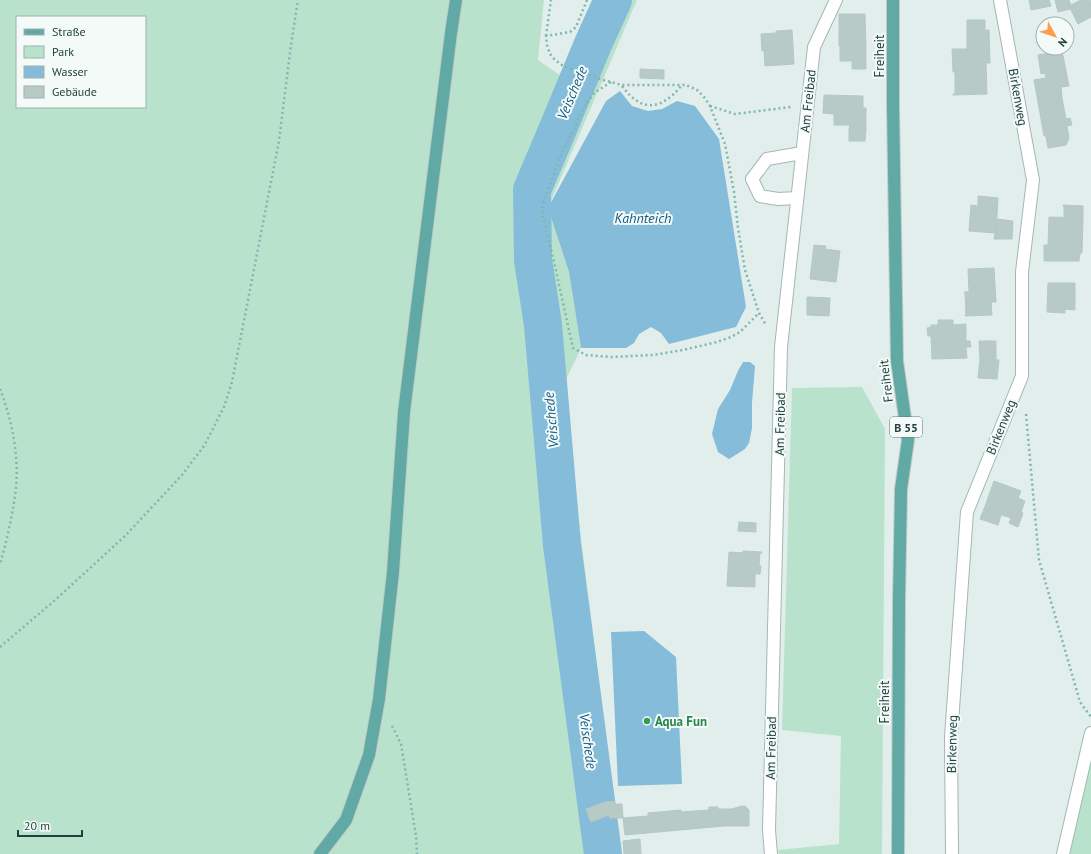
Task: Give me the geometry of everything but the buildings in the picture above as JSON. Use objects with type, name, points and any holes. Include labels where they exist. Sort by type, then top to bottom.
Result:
[{"type":"main road","points":[[320,854],[346,820],[369,756],[379,699],[393,572],[404,412],[456,0]]},
{"type":"main road","name":"Freiheit","points":[[893,0],[897,361],[908,440],[901,489],[898,854]]},
{"type":"street","name":"Am Freibad","points":[[772,854],[769,830],[781,347],[814,48],[836,0]]},
{"type":"street","name":"Birkenweg","points":[[952,854],[950,737],[967,512],[1022,376],[1022,272],[1034,180],[1000,0]]},
{"type":"street","points":[[798,198],[778,199],[760,196],[752,179],[767,159],[802,153]]},
{"type":"street","points":[[1062,854],[1091,733]]},
{"type":"path","points":[[0,647],[54,601],[125,536],[182,475],[204,446],[224,408],[233,374],[279,141],[298,0]]},
{"type":"path","points":[[551,0],[546,36],[550,54],[555,60],[569,68],[622,85],[681,85],[690,87],[697,90],[710,106],[725,144],[734,192],[744,270],[759,313],[781,347]]},
{"type":"path","points":[[546,36],[570,32],[573,30],[576,27],[587,0]]},
{"type":"path","points":[[611,82],[594,93],[585,106],[558,162],[542,207],[573,348],[586,355],[611,357],[660,354],[731,337],[740,332],[759,313]]},
{"type":"path","points":[[622,85],[636,101],[654,105],[661,103],[670,97],[681,85]]},
{"type":"path","points":[[710,106],[734,114],[808,105]]},
{"type":"path","points":[[0,389],[6,405],[16,450],[16,488],[0,564]]},
{"type":"path","points":[[1026,414],[1039,560],[1080,702],[1091,717]]},
{"type":"path","points":[[392,725],[401,744],[416,836],[417,854]]},
{"type":"green space","points":[[0,0],[544,0],[538,60],[564,78],[595,0],[637,0],[548,208],[569,272],[581,348],[562,388],[621,854],[0,854]]},
{"type":"green space","points":[[862,387],[885,429],[882,854],[779,854],[778,850],[839,844],[841,736],[782,730],[792,388]]},
{"type":"green space","points":[[1091,733],[1091,854],[1063,854]]},
{"type":"water","name":"Kahnteich","points":[[620,91],[632,106],[648,111],[662,109],[677,101],[695,106],[719,139],[746,307],[736,327],[669,344],[661,333],[651,327],[639,334],[634,343],[626,348],[581,348],[569,272],[548,208],[606,101]]},
{"type":"water","points":[[743,362],[750,362],[755,366],[752,403],[752,428],[749,443],[745,449],[729,459],[718,452],[712,434],[718,409],[730,390]]},
{"type":"water","name":"Aqua Fun","points":[[644,631],[676,657],[682,784],[618,786],[611,632]]},
{"type":"waterway","name":"Veischede","points":[[603,854],[562,545],[543,325],[533,260],[532,190],[613,0]]},
{"type":"place","name":"Aqua Fun","points":[[647,721]]}]
